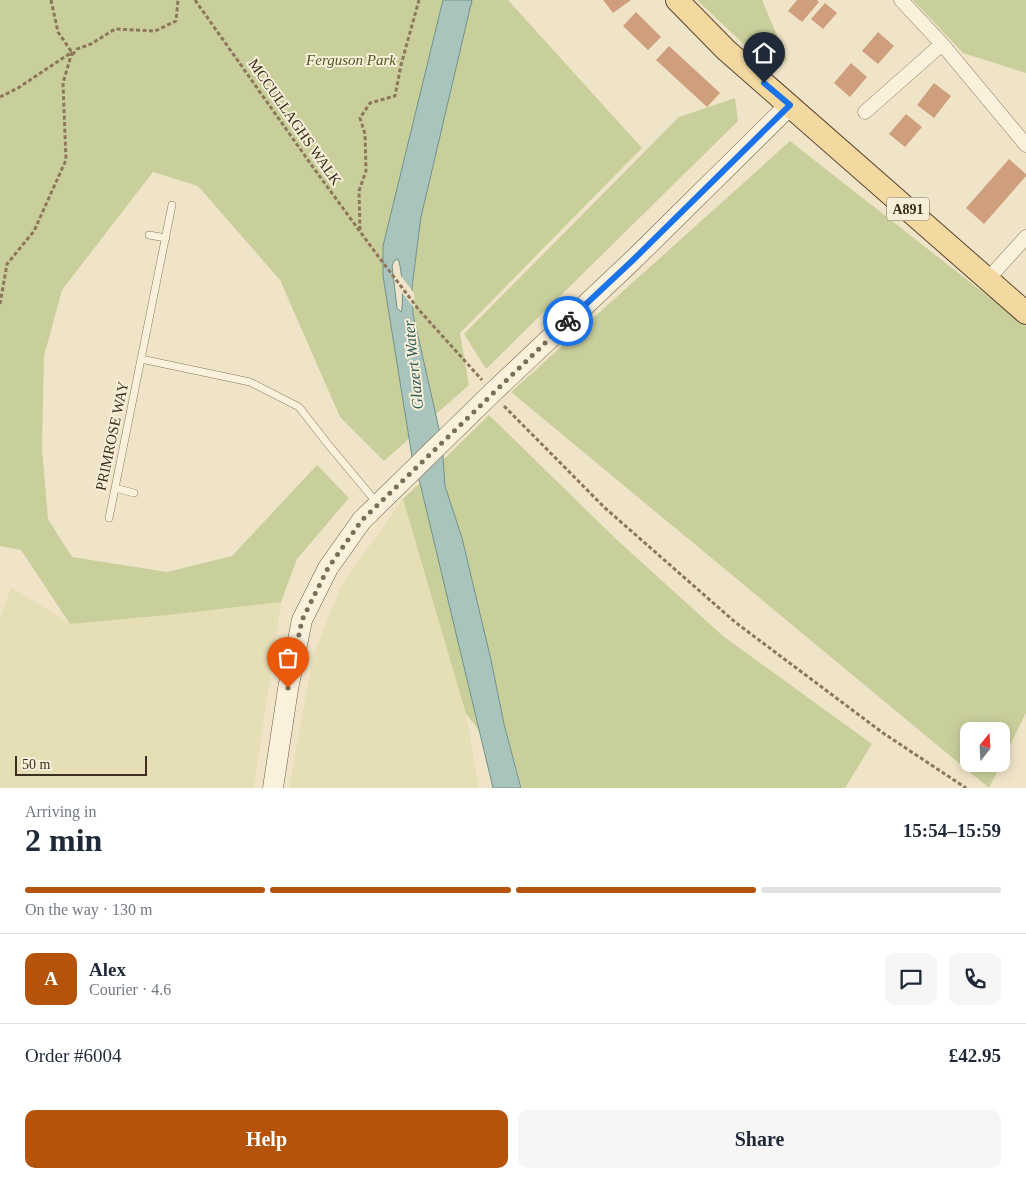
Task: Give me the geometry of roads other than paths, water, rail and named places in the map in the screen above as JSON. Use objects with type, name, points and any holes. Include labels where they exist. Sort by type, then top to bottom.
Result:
[{"type":"main road","name":"A891","points":[[676,0],[726,50],[1026,313]]},
{"type":"main road","points":[[273,788],[288,688],[302,620],[328,568],[362,520],[468,416],[633,260],[790,105]]},
{"type":"street","points":[[901,0],[942,44],[1026,145]]},
{"type":"street","points":[[865,112],[942,44]]},
{"type":"street","points":[[987,280],[1026,236]]},
{"type":"lane","name":"PRIMROSE WAY","points":[[109,518],[172,206]]},
{"type":"lane","points":[[149,235],[166,238]]},
{"type":"lane","points":[[141,359],[250,382],[299,407],[327,444],[378,504]]},
{"type":"lane","points":[[115,488],[134,494]]},
{"type":"water","name":"Glazert Water","points":[[443,0],[472,0],[421,217],[412,287],[413,314],[442,442],[445,486],[462,538],[504,724],[521,788],[493,788],[420,483],[414,469],[383,276],[383,246]],"holes":[[[398,259],[402,294],[401,312],[397,308],[392,266],[394,261]]]},
{"type":"park label","name":"Ferguson Park","points":[[351,60]]}]
